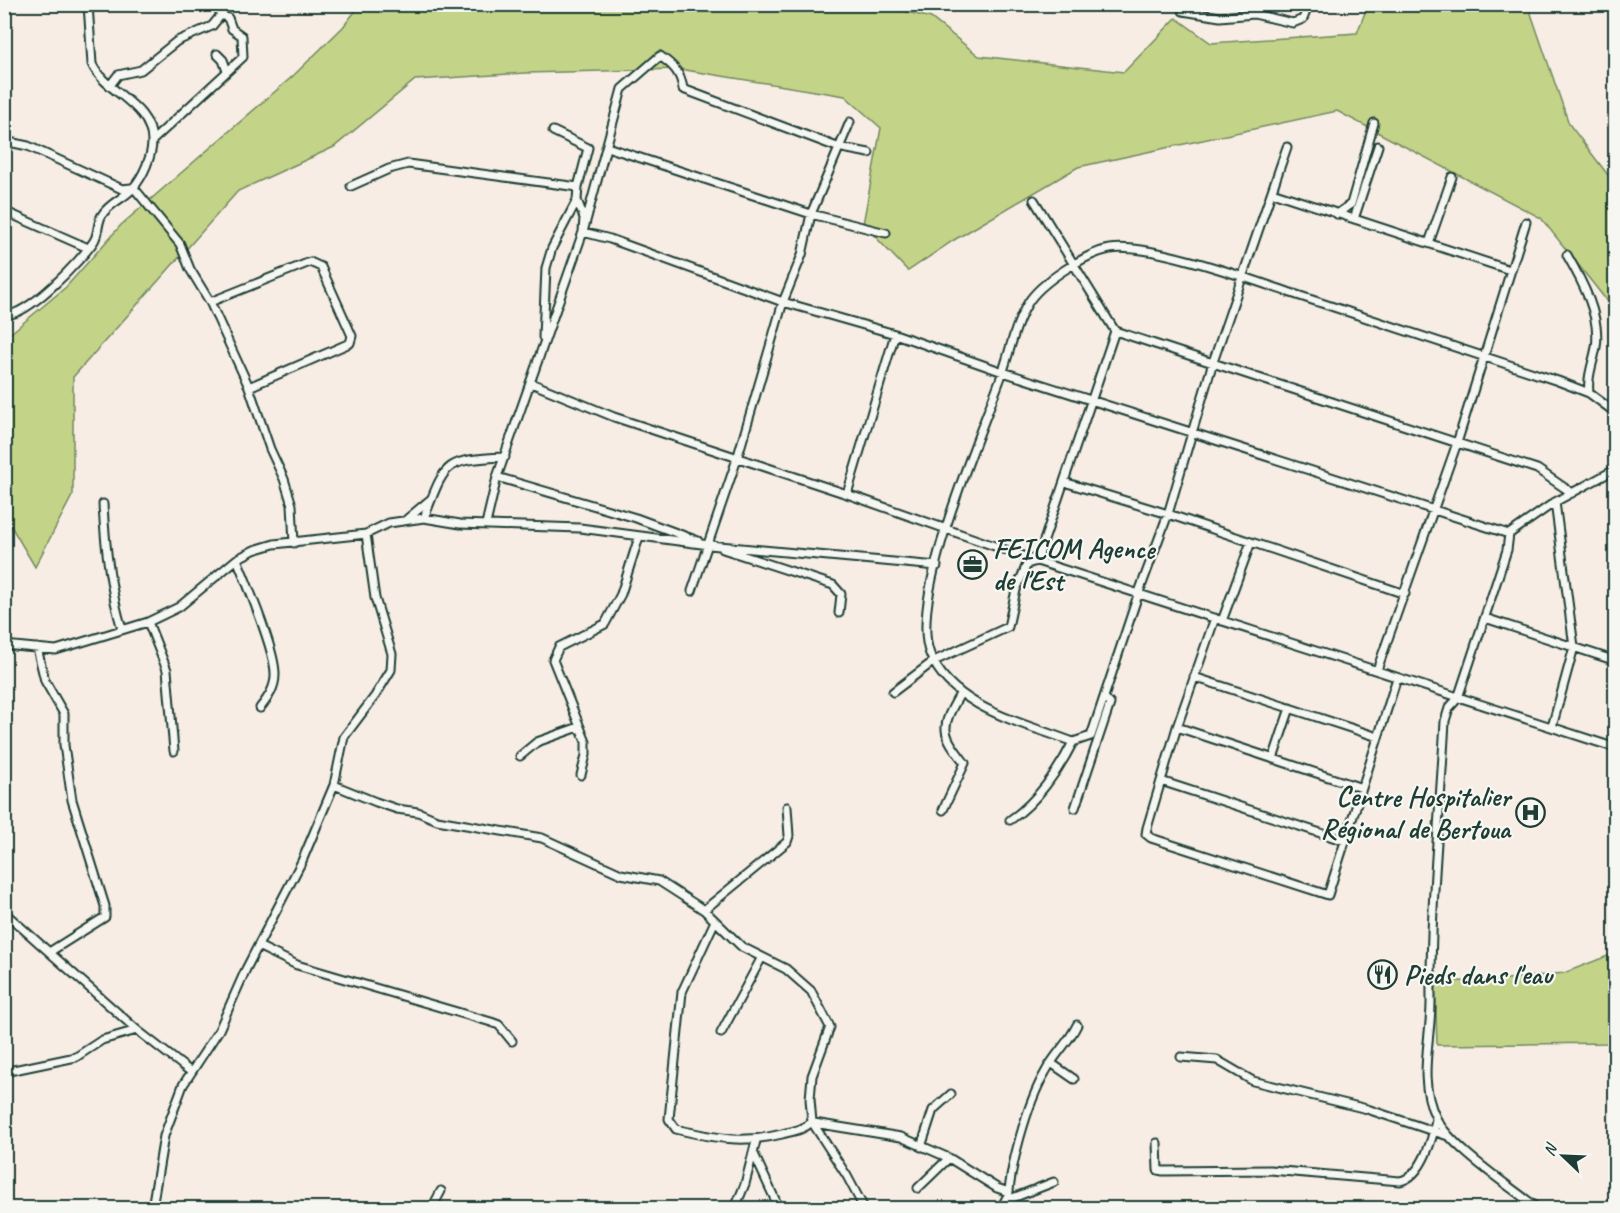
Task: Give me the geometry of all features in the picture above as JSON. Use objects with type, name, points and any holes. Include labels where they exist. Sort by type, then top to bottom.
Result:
[{"type":"street","points":[[5,316],[14,316],[34,303],[88,248],[97,234],[102,214],[134,188],[149,160],[151,130],[139,112],[111,84],[95,72],[92,64],[88,4]]},
{"type":"street","points":[[111,84],[118,75],[141,70],[177,41],[212,26],[221,15],[222,4]]},
{"type":"street","points":[[1183,11],[1233,17],[1254,14],[1293,23],[1303,19],[1309,4]]},
{"type":"street","points":[[152,141],[243,57],[245,51],[242,36],[232,29],[228,18],[221,15]]},
{"type":"street","points":[[217,54],[228,71]]},
{"type":"street","points":[[486,524],[497,477],[583,232],[622,89],[660,56],[671,64],[681,77],[683,89],[837,147],[869,153]]},
{"type":"street","points":[[692,591],[737,459],[783,302],[802,255],[811,214],[837,147],[850,122]]},
{"type":"street","points":[[1337,214],[1351,204],[1374,123]]},
{"type":"street","points":[[553,132],[588,148],[578,187],[578,200],[584,218],[583,232]]},
{"type":"street","points":[[4,141],[28,146],[122,189],[134,188]]},
{"type":"street","points":[[1354,219],[1378,146]]},
{"type":"street","points":[[607,147],[811,214],[886,233]]},
{"type":"street","points":[[1287,147],[1241,276],[1212,362],[1194,431],[1168,514],[1137,595],[1091,736],[1073,742],[994,711],[960,694],[929,651],[926,614],[945,528],[1003,372],[1018,321],[1029,300],[1082,257],[1112,249],[1142,250],[1241,276],[1589,393],[1616,413]]},
{"type":"street","points":[[351,186],[389,169],[408,164],[578,187]]},
{"type":"street","points":[[1429,243],[1452,177]]},
{"type":"street","points":[[134,188],[180,244],[190,269],[210,302],[249,387],[292,505],[294,543]]},
{"type":"street","points":[[1272,192],[1510,270]]},
{"type":"street","points":[[531,383],[545,327],[546,268],[552,248],[578,200]]},
{"type":"street","points":[[1034,200],[1115,331],[1537,469],[1572,493]]},
{"type":"street","points":[[4,211],[88,248]]},
{"type":"street","points":[[1377,670],[1457,442],[1526,222]]},
{"type":"street","points":[[583,232],[610,239],[783,302],[895,334],[1003,372],[1194,431],[1509,534]]},
{"type":"street","points":[[1567,255],[1583,283],[1593,313],[1597,345],[1587,377],[1589,393]]},
{"type":"street","points":[[210,302],[310,262],[321,267],[352,336],[350,343],[249,387]]},
{"type":"street","points":[[1037,561],[1115,331]]},
{"type":"street","points":[[847,494],[895,334]]},
{"type":"street","points":[[531,383],[614,417],[847,494],[1137,595],[1616,748]]},
{"type":"street","points":[[424,518],[442,473],[451,464],[476,458],[505,457]]},
{"type":"street","points":[[1537,1209],[1514,1193],[1448,1136],[1436,1119],[1426,1090],[1430,974],[1445,721],[1449,708],[1458,698],[1507,550],[1509,534],[1555,502],[1616,469]]},
{"type":"street","points":[[497,477],[636,518],[709,545],[833,585],[841,594],[838,613]]},
{"type":"street","points":[[1064,483],[1168,514],[1405,594]]},
{"type":"street","points":[[407,519],[431,499]]},
{"type":"street","points":[[1552,727],[1574,647],[1555,502]]},
{"type":"street","points":[[103,504],[105,539],[115,606],[122,629]]},
{"type":"street","points":[[4,645],[56,650],[148,622],[193,598],[237,559],[264,547],[366,534],[407,519],[424,518],[460,524],[580,528],[709,545],[937,566]]},
{"type":"street","points":[[152,1209],[164,1136],[183,1085],[219,1030],[258,946],[302,861],[334,785],[344,737],[375,696],[391,670],[392,654],[375,598],[366,534]]},
{"type":"street","points":[[581,775],[586,750],[553,660],[554,653],[559,647],[606,624],[621,594],[639,537]]},
{"type":"street","points":[[1251,542],[1194,677],[1146,834],[1151,838],[1328,895],[1397,678]]},
{"type":"street","points":[[237,559],[271,652],[276,674],[271,693],[260,708]]},
{"type":"street","points":[[893,692],[934,661],[1008,627],[1016,590],[1027,564],[1037,561]]},
{"type":"street","points":[[1485,618],[1616,661]]},
{"type":"street","points":[[148,622],[167,670],[174,751]]},
{"type":"street","points":[[37,648],[45,681],[64,714],[64,745],[72,800],[105,906],[105,917],[51,951]]},
{"type":"street","points":[[1194,677],[1378,737]]},
{"type":"street","points":[[943,810],[965,764],[946,739],[946,719],[960,694]]},
{"type":"street","points":[[1075,808],[1110,704],[1104,697]]},
{"type":"street","points":[[1273,759],[1290,708]]},
{"type":"street","points":[[520,756],[537,742],[579,727]]},
{"type":"street","points":[[1177,727],[1362,788]]},
{"type":"street","points":[[1010,820],[1024,811],[1065,758],[1073,742]]},
{"type":"street","points":[[1161,782],[1345,841]]},
{"type":"street","points":[[334,785],[376,802],[418,812],[437,820],[542,838],[621,874],[659,881],[704,910],[742,947],[786,969],[811,991],[830,1027],[812,1076],[810,1099],[812,1122],[847,1176],[864,1209]]},
{"type":"street","points":[[704,910],[787,842],[789,836],[787,807]]},
{"type":"street","points":[[4,912],[51,951],[137,1030],[191,1072]]},
{"type":"street","points":[[715,921],[682,992],[669,1119],[675,1129],[756,1141],[805,1129],[812,1122]]},
{"type":"street","points":[[258,946],[297,965],[491,1022],[499,1025],[512,1041]]},
{"type":"street","points":[[721,1033],[762,957]]},
{"type":"street","points":[[1005,1208],[1020,1135],[1051,1063],[1072,1036],[1077,1025]]},
{"type":"street","points":[[4,1072],[76,1057],[102,1040],[137,1030]]},
{"type":"street","points":[[1181,1057],[1217,1060],[1253,1081],[1357,1106],[1448,1136]]},
{"type":"street","points":[[1051,1063],[1074,1080]]},
{"type":"street","points":[[921,1147],[933,1110],[951,1094]]},
{"type":"street","points":[[1157,1143],[1156,1165],[1158,1170],[1163,1171],[1270,1170],[1400,1181],[1409,1178],[1415,1172],[1434,1131],[1436,1119]]},
{"type":"street","points":[[812,1122],[901,1137],[949,1158],[997,1188],[1010,1192]]},
{"type":"street","points":[[735,1209],[754,1154],[756,1141]]},
{"type":"street","points":[[754,1154],[779,1209]]},
{"type":"street","points":[[918,1188],[949,1158]]},
{"type":"street","points":[[1005,1208],[1010,1199],[1054,1182]]},
{"type":"street","points":[[432,1209],[441,1191]]},
{"type":"street","points":[[1607,1209],[1616,1198]]},
{"type":"green space","points":[[360,5],[879,5],[931,18],[979,56],[1124,72],[1176,18],[1211,43],[1357,33],[1368,5],[1528,5],[1569,124],[1615,184],[1615,311],[1541,218],[1337,111],[1078,167],[954,240],[908,271],[863,224],[881,128],[845,96],[679,69],[526,73],[415,80],[334,147],[238,191],[73,377],[73,494],[35,567],[5,516],[5,338],[66,287],[121,225],[293,76],[343,27]]},
{"type":"green space","points":[[1615,953],[1615,1043],[1437,1045],[1435,980],[1480,982],[1564,973]]},
{"type":"place","name":"FEICOM Agence de l'Est","points":[[972,564]]},
{"type":"place","name":"Centre Hospitalier Régional de Bertoua","points":[[1531,812]]},
{"type":"place","name":"Pieds dans l'eau","points":[[1383,974]]}]
